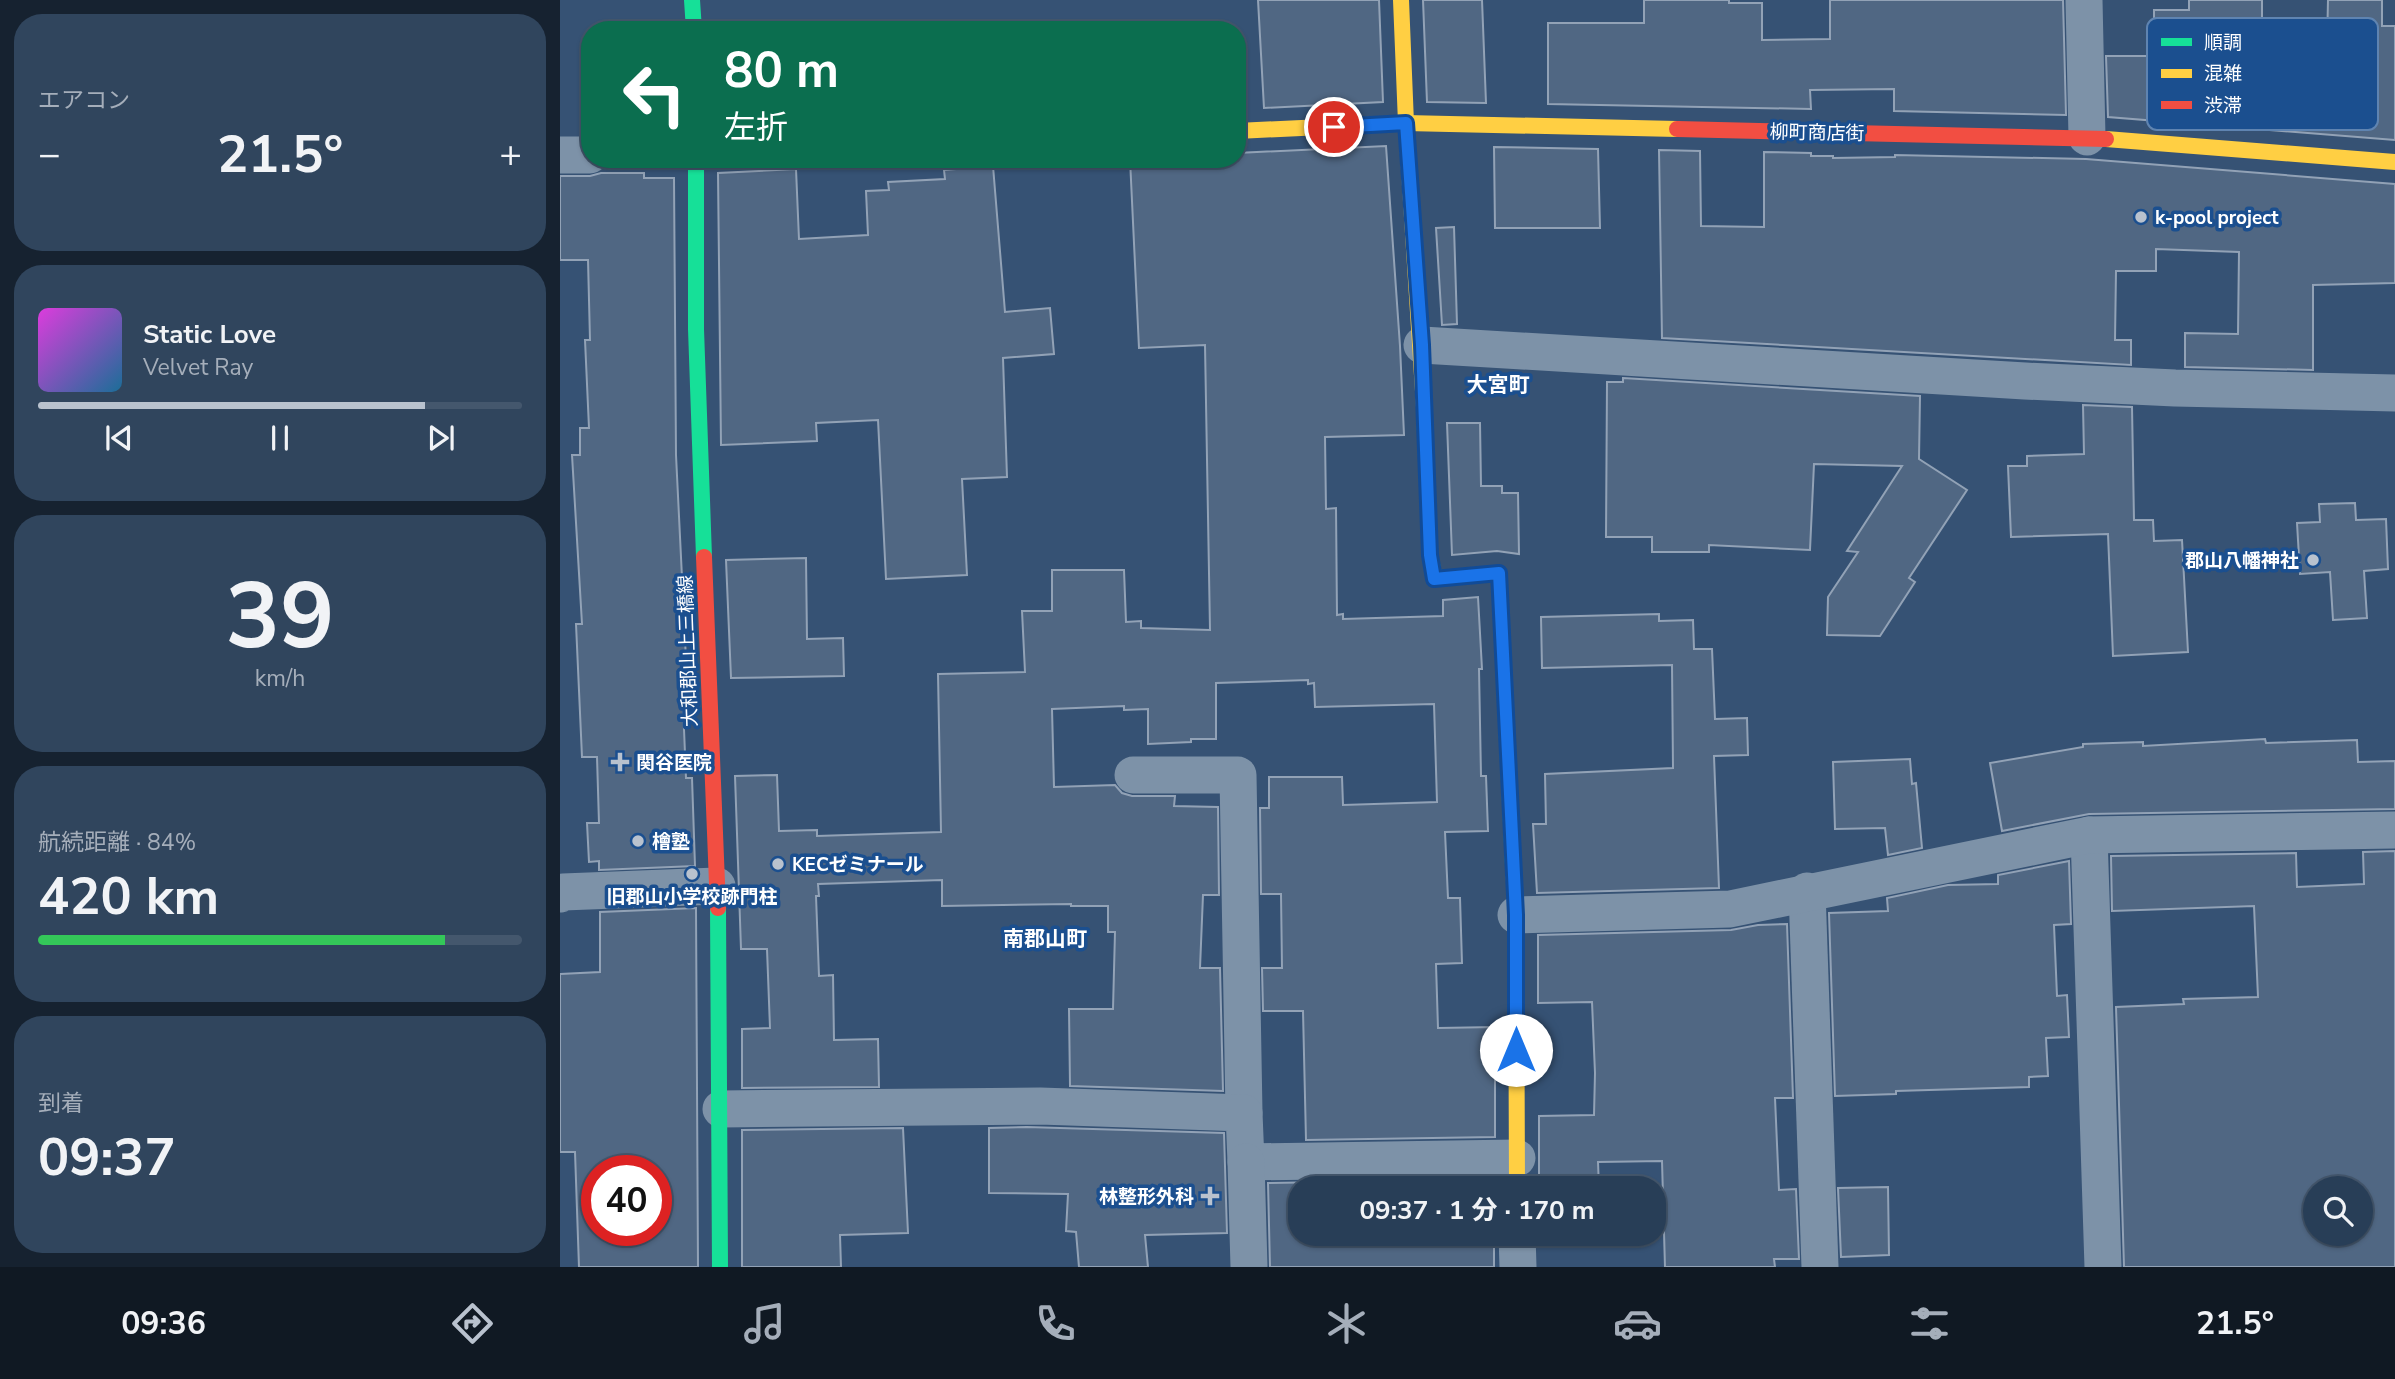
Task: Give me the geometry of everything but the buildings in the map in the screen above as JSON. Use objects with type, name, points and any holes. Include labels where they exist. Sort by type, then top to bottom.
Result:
[{"type":"street","points":[[692,0],[693,21]]},
{"type":"street","points":[[1246,1162],[1517,1173],[1516,915],[1499,573],[1434,579],[1430,555],[1422,345],[1406,123],[1401,0]]},
{"type":"street","points":[[2084,0],[2087,137]]},
{"type":"street","name":"柳町商店街","points":[[1246,131],[1406,123],[2087,137],[2395,162]]},
{"type":"street","points":[[560,155],[581,155]]},
{"type":"street","name":"大和郡山上三橋線","points":[[696,168],[694,281],[717,886],[721,1109],[720,1267]]},
{"type":"street","points":[[1422,345],[2039,382],[2395,393]]},
{"type":"street","points":[[1133,775],[1238,775],[1249,1267]]},
{"type":"street","points":[[1516,915],[1730,909],[2089,835],[2395,831]]},
{"type":"street","points":[[2089,835],[2103,1267]]},
{"type":"street","points":[[560,894],[717,886]]},
{"type":"street","points":[[1807,891],[1820,1267]]},
{"type":"street","points":[[721,1109],[1040,1107],[1244,1113]]},
{"type":"street","points":[[1517,1246],[1518,1267]]},
{"type":"traffic: fast","points":[[692,0],[693,21]]},
{"type":"traffic: fast","points":[[696,168],[696,329],[704,557]]},
{"type":"traffic: fast","points":[[1424,407],[1430,555],[1435,579],[1499,573],[1513,864]]},
{"type":"traffic: fast","points":[[718,908],[720,1267]]},
{"type":"traffic: slow","points":[[1401,0],[1424,407]]},
{"type":"traffic: slow","points":[[1246,131],[1406,123],[1677,129]]},
{"type":"traffic: slow","points":[[2106,139],[2395,162]]},
{"type":"traffic: slow","points":[[1513,864],[1516,915],[1517,1176]]},
{"type":"traffic: jam","points":[[1677,129],[2106,139]]},
{"type":"traffic: jam","points":[[704,557],[718,908]]},
{"type":"place","name":"k-pool project","points":[[2141,217]]},
{"type":"place","name":"郡山八幡神社","points":[[2313,560]]},
{"type":"place","name":"関谷医院","points":[[620,762]]},
{"type":"place","name":"檜塾","points":[[638,841]]},
{"type":"place","name":"KECゼミナール","points":[[778,864]]},
{"type":"place","name":"旧郡山小学校跡門柱","points":[[692,874]]},
{"type":"place","name":"林整形外科","points":[[1210,1196]]},
{"type":"district","name":"大宮町","points":[[1498,385]]},
{"type":"district","name":"南郡山町","points":[[1045,939]]},
{"type":"route","points":[[1334,127],[1406,123],[1422,345],[1430,555],[1434,579],[1499,573],[1516,915],[1516,1050]]}]
